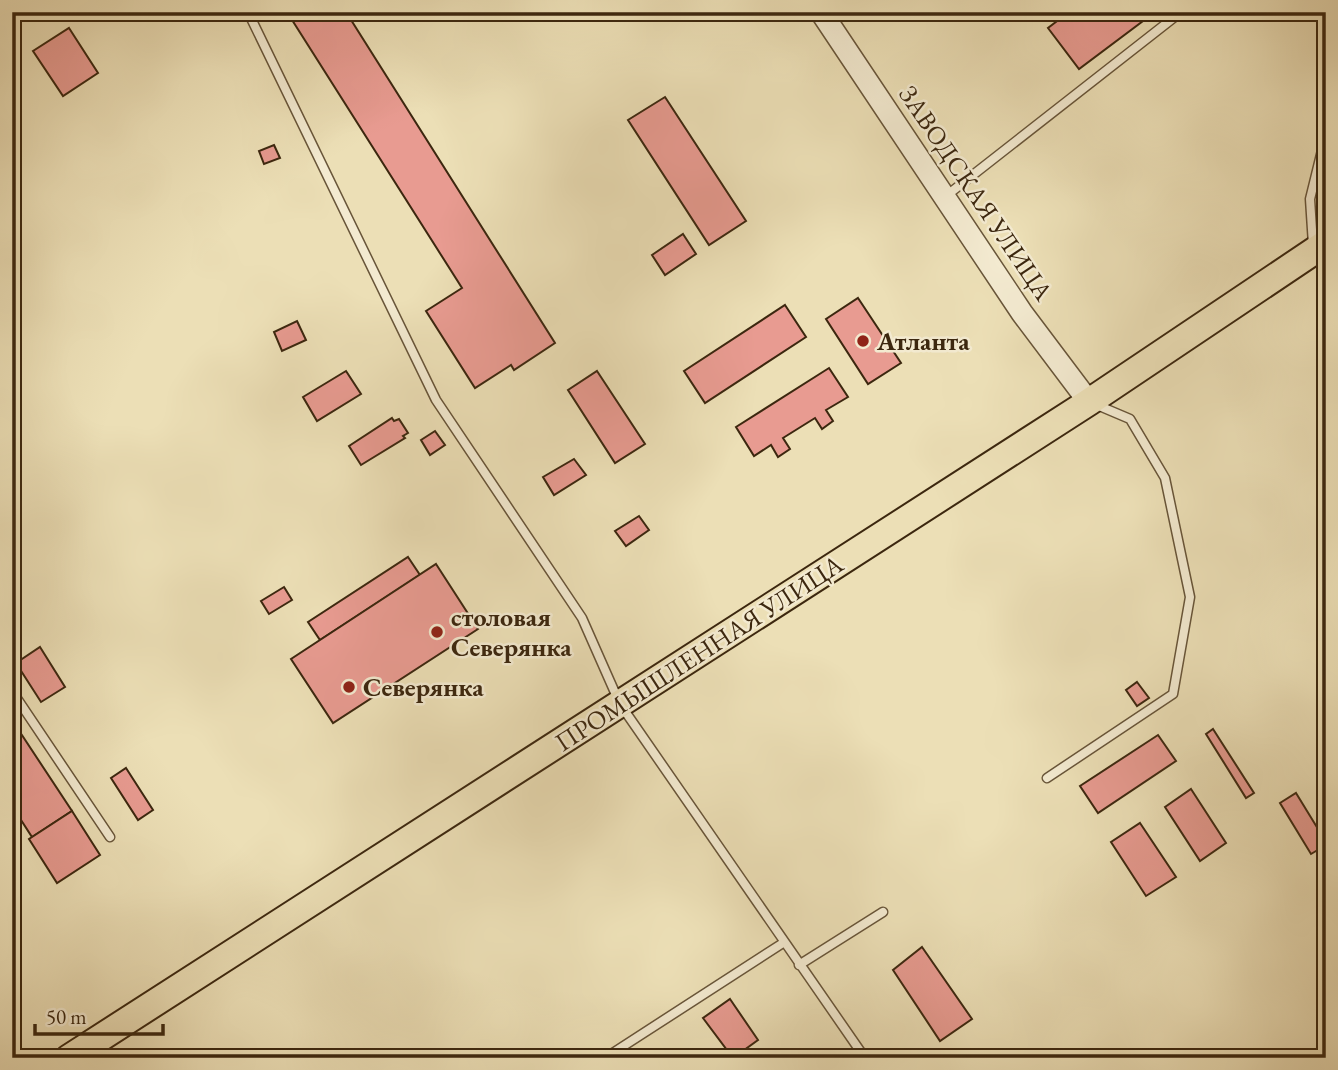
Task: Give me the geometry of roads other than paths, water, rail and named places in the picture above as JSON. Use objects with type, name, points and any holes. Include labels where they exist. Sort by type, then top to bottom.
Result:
[{"type":"main road","name":"ПРОМЫШЛЕННАЯ УЛИЦА","points":[[69,1058],[1089,402],[1320,248]]},
{"type":"street","name":"ЗАВОДСКАЯ УЛИЦА","points":[[821,12],[1022,313],[1089,402]]},
{"type":"lane","points":[[248,12],[436,400],[482,472],[570,598],[582,618],[620,704],[864,1058]]},
{"type":"lane","points":[[944,198],[1181,12]]},
{"type":"lane","points":[[1320,248],[1310,199],[1326,134]]},
{"type":"lane","points":[[1047,778],[1173,694],[1190,597],[1165,478],[1130,419],[1089,402]]},
{"type":"lane","points":[[12,691],[110,837]]},
{"type":"lane","points":[[799,965],[883,912]]},
{"type":"lane","points":[[606,1058],[783,943]]},
{"type":"place","name":"Атланта","points":[[863,341]]},
{"type":"place","name":"столовая Северянка","points":[[437,632]]},
{"type":"place","name":"Северянка","points":[[349,687]]}]
